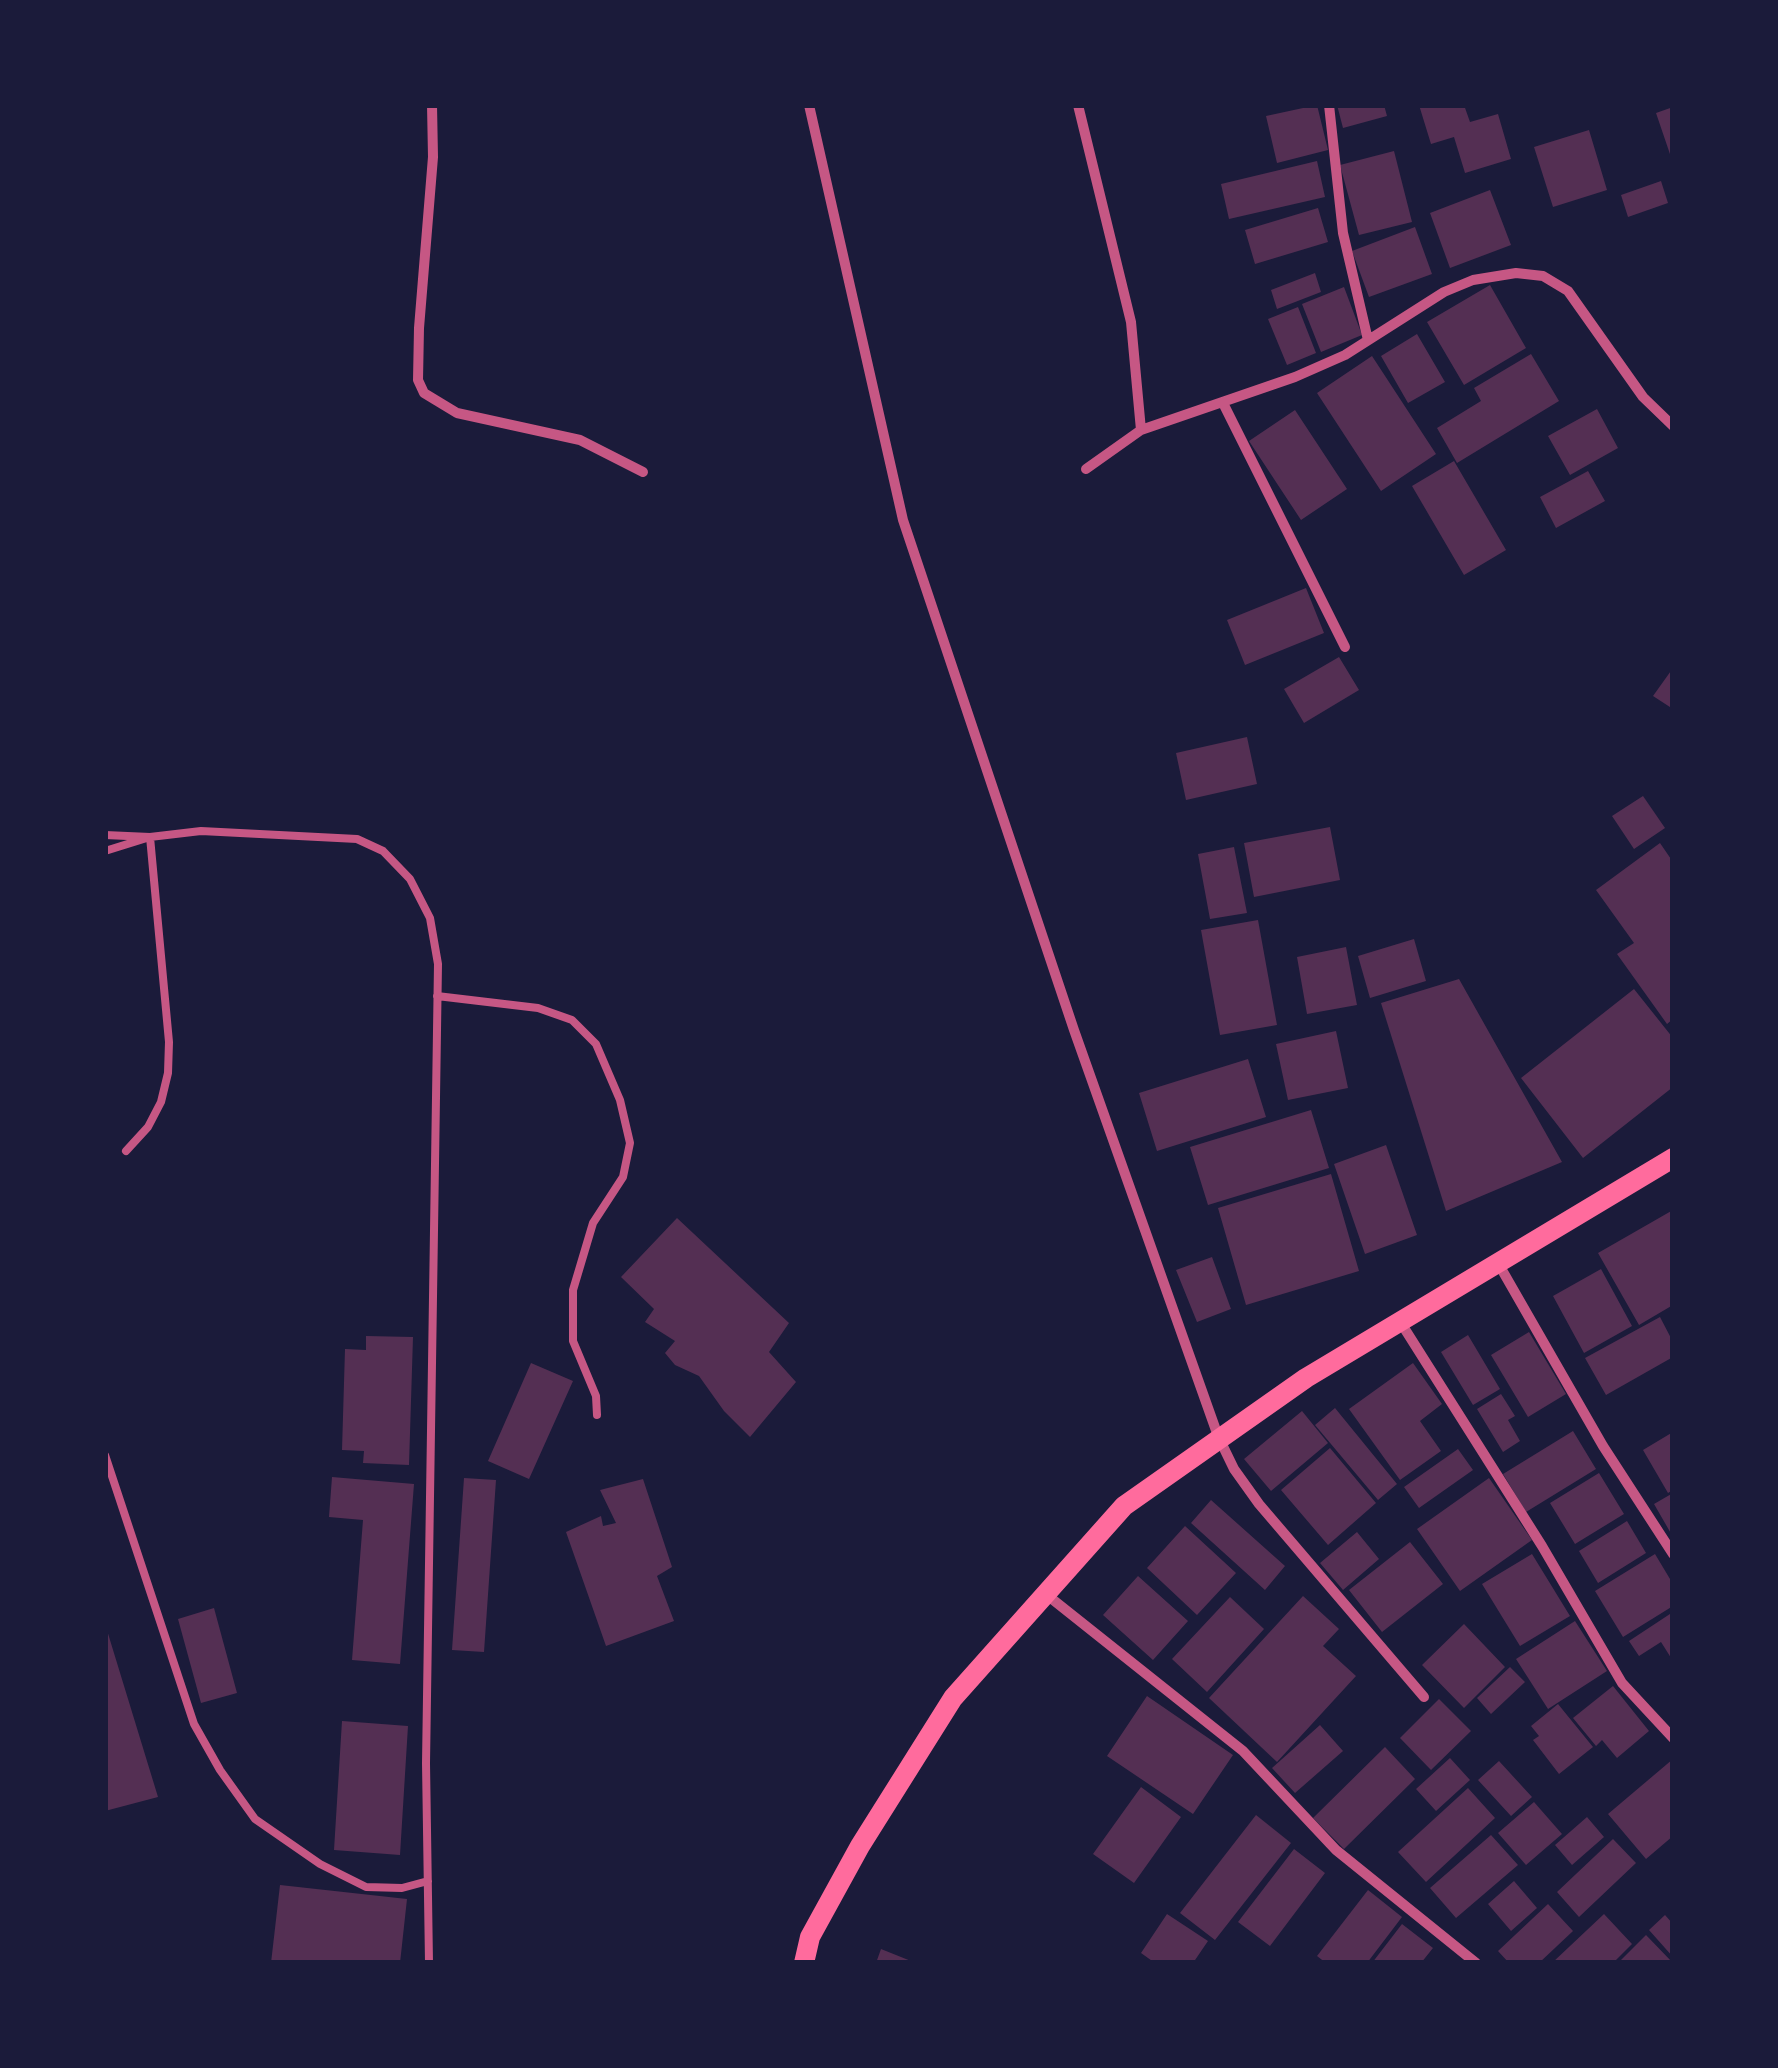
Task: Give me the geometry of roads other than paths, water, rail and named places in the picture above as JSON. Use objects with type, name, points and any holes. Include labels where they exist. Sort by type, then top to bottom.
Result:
[{"type":"main road","points":[[789,1963],[810,1937],[913,1757],[953,1698],[1124,1506],[1218,1436],[1673,1158]]},
{"type":"main road","points":[[804,1963],[810,1937]]},
{"type":"street","points":[[432,105],[433,157],[418,380],[424,393],[458,413],[580,440],[643,472]]},
{"type":"street","points":[[808,105],[903,520],[1074,1030],[1218,1436],[1234,1469],[1259,1504],[1424,1697]]},
{"type":"street","points":[[1078,105],[1130,322],[1141,430]]},
{"type":"street","points":[[1329,105],[1343,233],[1368,340]]},
{"type":"street","points":[[1086,469],[1141,430],[1224,405],[1329,362],[1407,312],[1473,280],[1516,273],[1543,276],[1568,291],[1644,398],[1673,426]]},
{"type":"street","points":[[1224,405],[1344,647]]},
{"type":"street","points":[[1498,1263],[1603,1446],[1673,1554]]},
{"type":"street","points":[[1400,1323],[1542,1546],[1622,1683],[1673,1738]]},
{"type":"street","points":[[1047,1594],[1243,1751],[1336,1850],[1476,1963]]},
{"type":"lane","points":[[105,834],[323,834],[357,839],[383,851],[410,880],[430,918],[437,996],[429,1963]]},
{"type":"lane","points":[[105,851],[150,837]]},
{"type":"lane","points":[[126,1151],[148,1127],[168,1074],[150,837]]},
{"type":"lane","points":[[437,996],[538,1008],[572,1020],[596,1044],[620,1100],[630,1143],[622,1176],[593,1223],[572,1290],[573,1342],[596,1396],[597,1415]]},
{"type":"lane","points":[[105,1455],[194,1724],[255,1820],[320,1864],[366,1886],[402,1888],[428,1881]]}]
